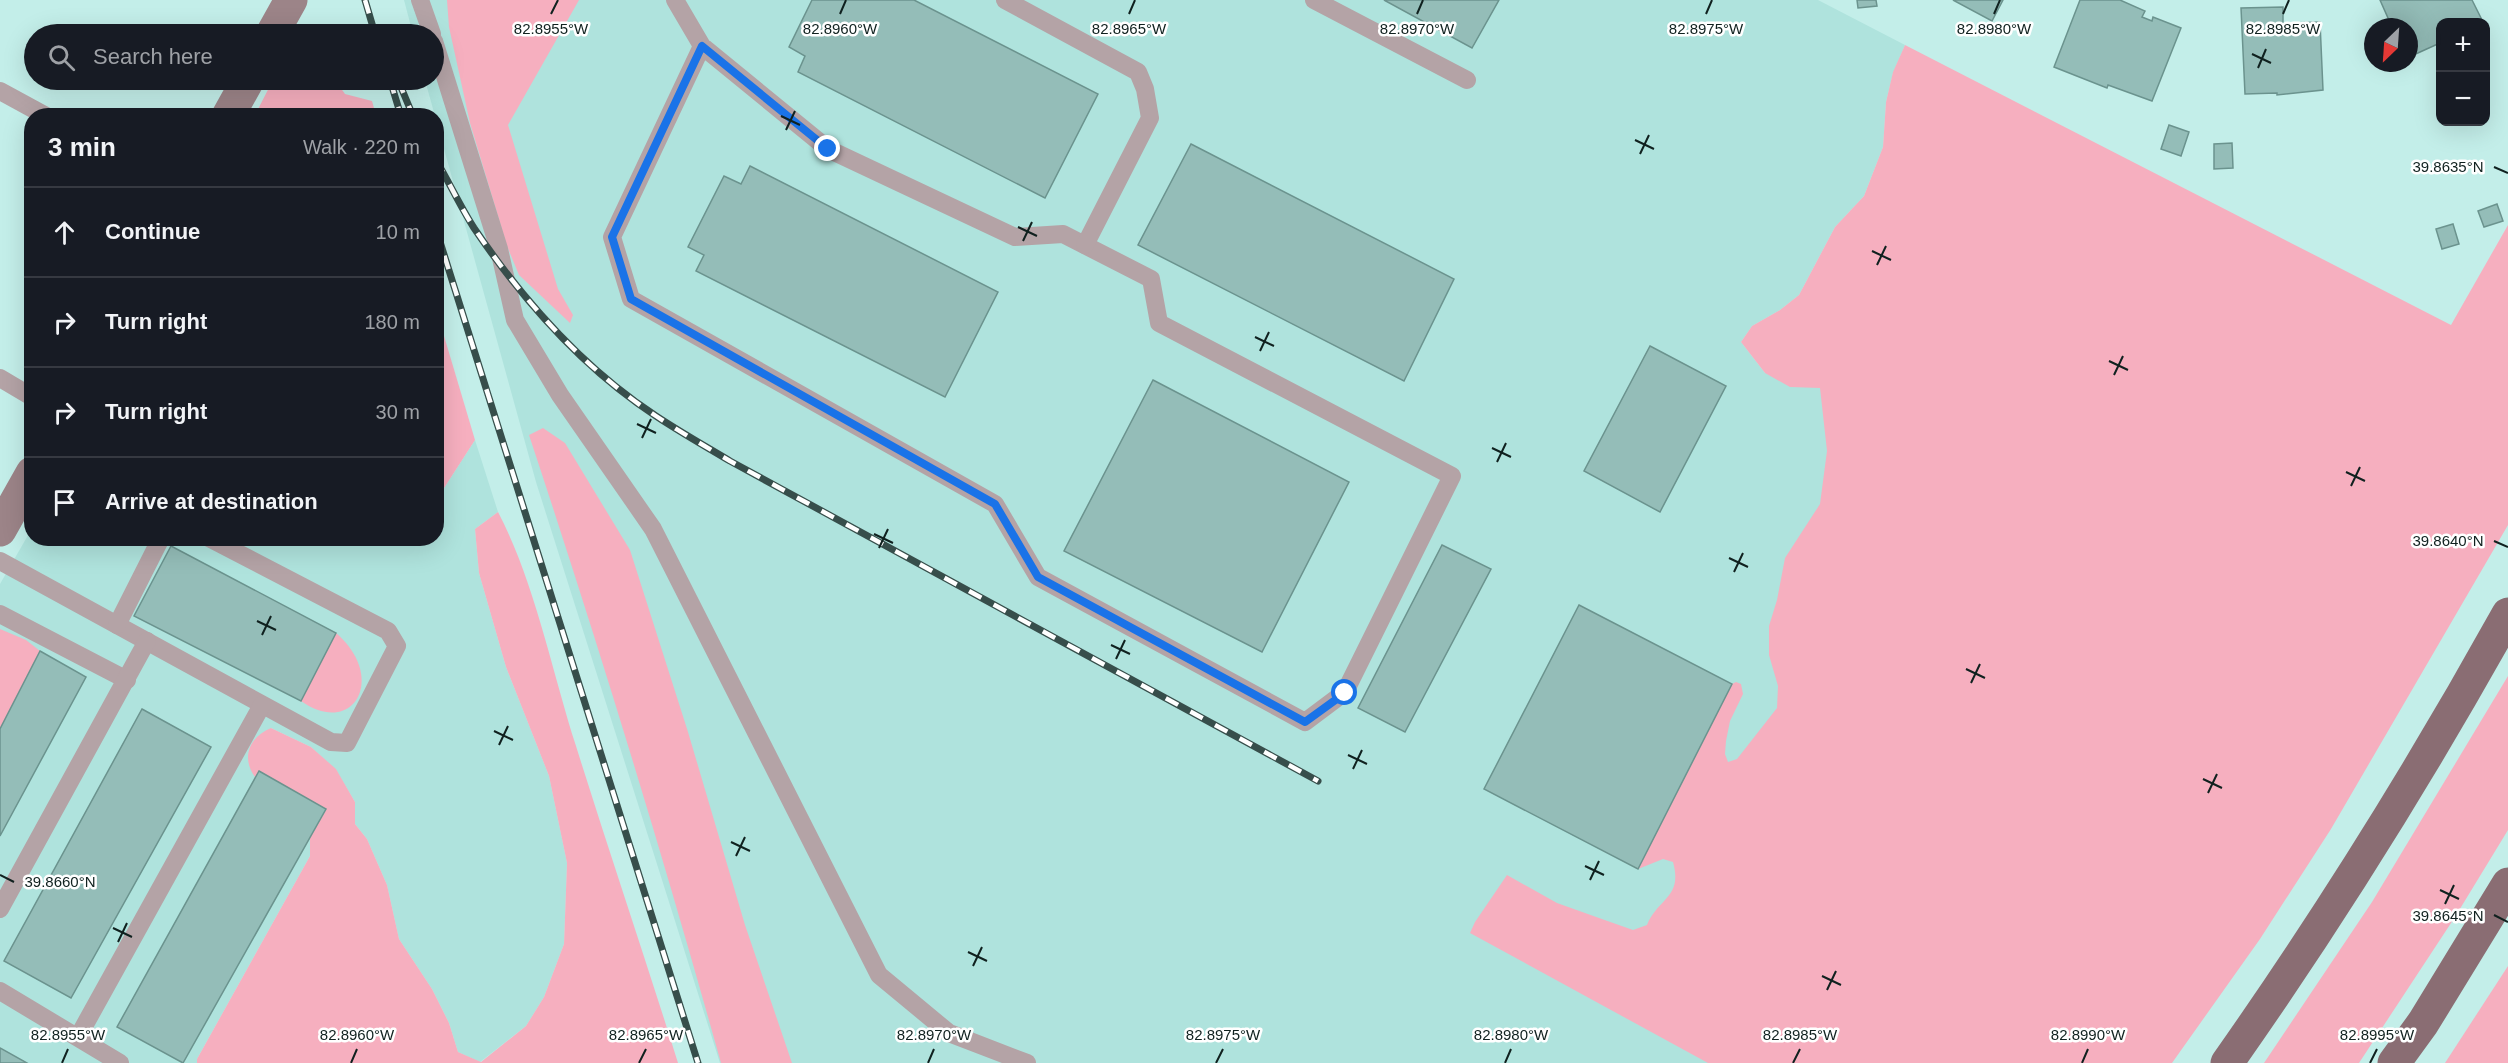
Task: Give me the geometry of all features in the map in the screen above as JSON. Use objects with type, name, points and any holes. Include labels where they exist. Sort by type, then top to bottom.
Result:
[{"type":"main road","points":[[2226,1063],[2352,879],[2444,728],[2508,614]]},
{"type":"main road","points":[[2394,1063],[2423,1023],[2508,885]]},
{"type":"street","points":[[278,24],[291,0]]},
{"type":"street","points":[[232,108],[242,90]]},
{"type":"street","points":[[0,530],[24,487]]},
{"type":"lane","points":[[420,0],[428,24]]},
{"type":"lane","points":[[675,0],[702,46],[828,149],[1015,237],[1063,234],[1151,279],[1159,323],[1452,476],[1345,693],[1305,722],[1038,577],[995,504],[631,299],[612,237],[702,46]]},
{"type":"lane","points":[[1005,0],[1138,72],[1146,89],[1150,118],[1085,245]]},
{"type":"lane","points":[[1314,0],[1467,80]]},
{"type":"lane","points":[[444,73],[504,265],[515,320],[560,395],[653,529],[879,975],[949,1033],[1027,1063]]},
{"type":"lane","points":[[0,91],[31,108]]},
{"type":"lane","points":[[0,378],[24,392]]},
{"type":"lane","points":[[117,625],[157,546]]},
{"type":"lane","points":[[0,561],[331,742],[347,743],[397,646],[388,631],[224,546]]},
{"type":"lane","points":[[0,614],[127,680]]},
{"type":"lane","points":[[0,909],[147,641]]},
{"type":"lane","points":[[78,1037],[262,705]]},
{"type":"lane","points":[[0,992],[120,1063]]},
{"type":"shaded area","points":[[404,0],[1818,0],[1905,45],[1893,73],[1886,102],[1883,147],[1864,196],[1835,227],[1799,295],[1780,310],[1752,326],[1741,342],[1765,373],[1842,379],[1855,1063],[720,1063],[536,482],[444,149],[444,108],[433,108],[428,90],[444,90],[444,24],[410,24]]},
{"type":"shaded area","points":[[447,0],[579,0],[508,125],[558,289],[573,315],[570,323],[519,275],[507,246],[470,123],[449,27]]},
{"type":"shaded area","points":[[1905,45],[2451,325],[2508,225],[2508,525],[2331,829],[2260,939],[2172,1063],[1708,1063],[1470,933],[1507,875],[1557,903],[1599,918],[1633,930],[1647,925],[1672,891],[1675,874],[1673,862],[1663,859],[1638,869],[1732,684],[1736,682],[1741,684],[1743,694],[1730,721],[1725,754],[1728,762],[1737,759],[1777,708],[1778,686],[1769,655],[1769,626],[1777,600],[1785,558],[1820,504],[1827,451],[1820,388],[1790,387],[1765,373],[1741,342],[1752,326],[1780,310],[1799,295],[1835,227],[1864,196],[1883,147],[1886,102],[1893,72]]},
{"type":"shaded area","points":[[268,90],[342,90],[345,94],[372,101],[374,108],[259,108]]},
{"type":"shaded area","points":[[444,336],[475,440],[444,488]]},
{"type":"shaded area","points":[[543,428],[565,443],[630,550],[688,732],[745,925],[792,1063],[721,1063],[629,748],[529,435]]},
{"type":"shaded area","points":[[475,440],[498,512],[475,529],[479,573],[506,667],[549,776],[567,863],[564,944],[544,997],[526,1026],[480,1062],[458,1052],[449,1023],[432,989],[399,939],[387,885],[367,839],[355,824],[355,802],[336,770],[311,747],[271,728],[256,777],[259,771],[326,809],[310,838],[310,856],[197,1059],[197,1063],[0,1063],[0,584],[24,542],[24,546],[444,546],[444,488]]},
{"type":"shaded area","points":[[498,512],[522,567],[542,626],[576,746],[678,1063],[197,1063],[197,1059],[310,856],[310,838],[326,810],[259,772],[255,777],[248,763],[250,749],[257,737],[271,728],[311,747],[336,769],[355,802],[355,824],[367,839],[387,885],[399,939],[432,989],[449,1023],[458,1052],[481,1062],[526,1026],[544,997],[564,944],[567,863],[549,776],[506,667],[479,573],[475,529]]},
{"type":"shaded area","points":[[0,629],[26,640],[40,651],[0,729]]},
{"type":"shaded area","points":[[336,633],[352,650],[360,668],[361,684],[358,698],[349,708],[336,712],[320,711],[301,701]]},
{"type":"shaded area","points":[[2508,676],[2508,830],[2455,917],[2359,1063],[2264,1063],[2372,902]]},
{"type":"shaded area","points":[[2508,966],[2508,1063],[2445,1063]]},
{"type":"building","points":[[812,0],[914,0],[1098,94],[1045,198],[798,72],[805,56],[789,47]]},
{"type":"building","points":[[1384,0],[1499,0],[1472,48]]},
{"type":"building","points":[[1857,0],[1876,0],[1877,6],[1858,8]]},
{"type":"building","points":[[1953,0],[2003,0],[1992,21]]},
{"type":"building","points":[[2080,0],[2120,0],[2145,11],[2142,17],[2152,21],[2153,17],[2181,28],[2152,101],[2108,85],[2107,88],[2054,67]]},
{"type":"building","points":[[2380,0],[2472,0],[2481,18],[2436,18],[2436,45],[2418,53],[2418,18],[2388,18]]},
{"type":"building","points":[[2283,7],[2283,29],[2294,29],[2293,23],[2320,22],[2323,90],[2277,95],[2277,93],[2245,94],[2241,8]]},
{"type":"building","points":[[2169,125],[2189,132],[2181,156],[2161,149]]},
{"type":"building","points":[[2232,143],[2233,168],[2214,169],[2214,144]]},
{"type":"building","points":[[1191,144],[1454,279],[1404,381],[1138,245]]},
{"type":"building","points":[[750,166],[998,292],[945,397],[696,271],[704,255],[688,247],[724,176],[741,184]]},
{"type":"building","points":[[2497,204],[2503,221],[2484,227],[2478,211]]},
{"type":"building","points":[[2453,224],[2459,244],[2442,249],[2436,229]]},
{"type":"building","points":[[1650,346],[1726,386],[1660,512],[1584,471]]},
{"type":"building","points":[[1153,380],[1349,482],[1262,652],[1064,551]]},
{"type":"building","points":[[1442,545],[1491,569],[1405,732],[1358,708]]},
{"type":"building","points":[[171,546],[336,633],[301,701],[134,616]]},
{"type":"building","points":[[1579,605],[1732,684],[1638,869],[1484,789]]},
{"type":"building","points":[[40,651],[86,677],[0,836],[0,729]]},
{"type":"building","points":[[142,709],[211,747],[71,998],[4,961]]},
{"type":"building","points":[[259,771],[326,809],[183,1063],[117,1027]]},
{"type":"building","points":[[0,1048],[27,1063],[0,1063]]},
{"type":"railway","points":[[365,0],[372,24]]},
{"type":"railway","points":[[393,90],[399,108]]},
{"type":"railway","points":[[402,90],[410,108]]},
{"type":"railway","points":[[444,175],[474,228],[533,306],[579,354],[629,397],[656,416],[730,461],[1318,781]]},
{"type":"railway","points":[[444,254],[698,1063]]},
{"type":"route","points":[[828,149],[702,46],[612,237],[631,299],[995,504],[1038,577],[1305,722],[1345,693]]}]
